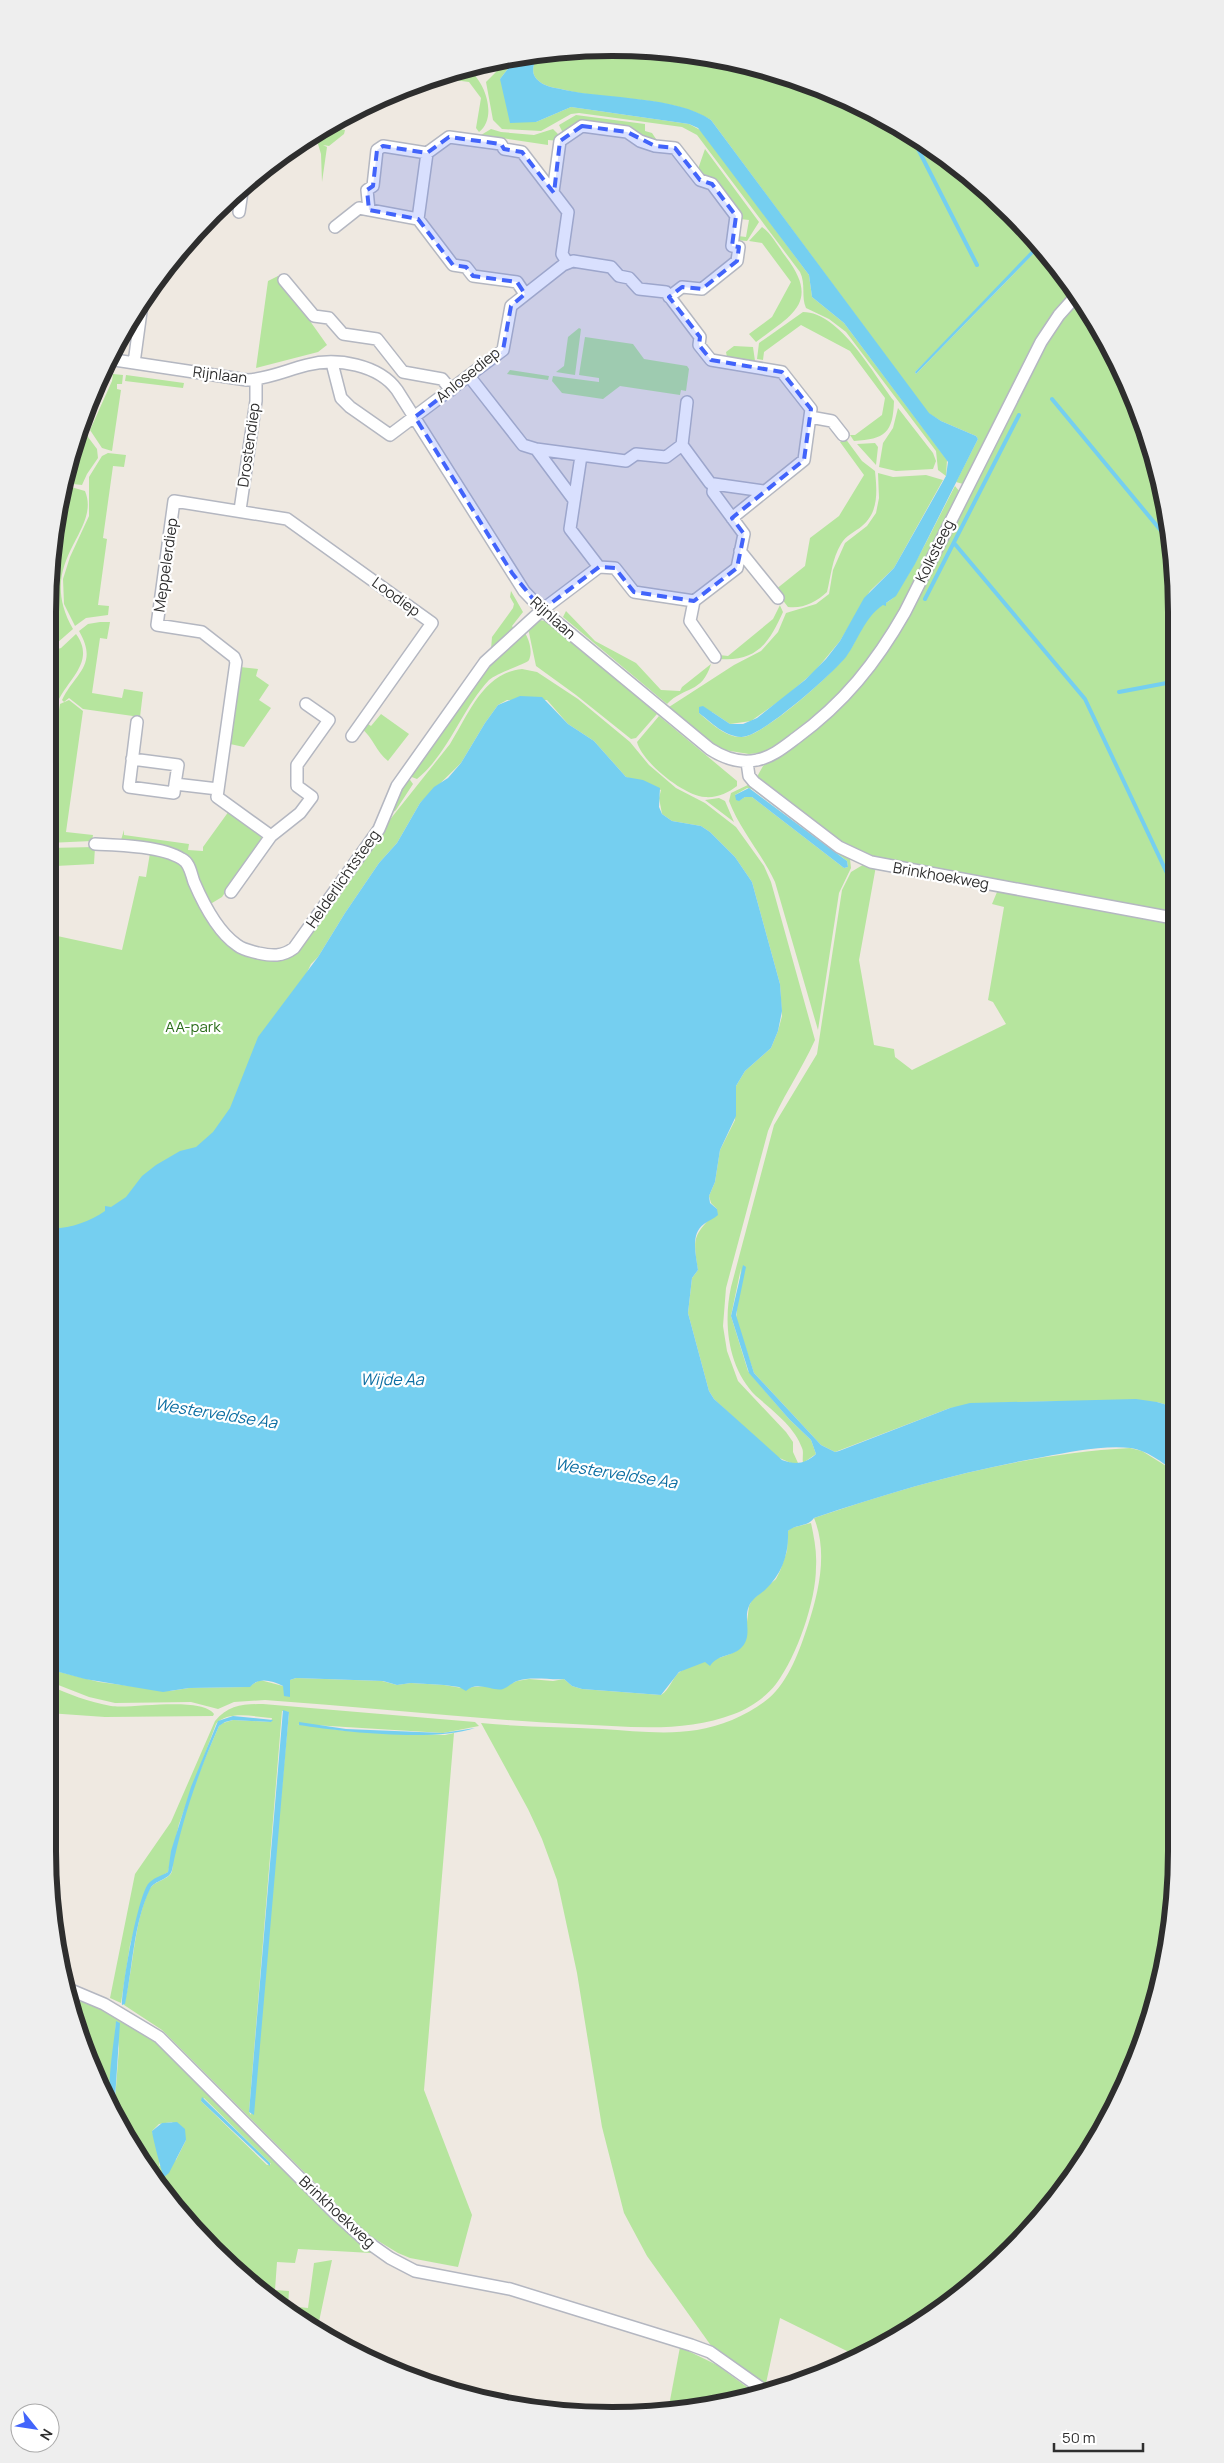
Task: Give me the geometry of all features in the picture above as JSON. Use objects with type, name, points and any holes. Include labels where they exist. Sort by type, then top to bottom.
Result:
[{"type":"street","points":[[553,192],[560,142],[582,126],[627,132],[655,146],[675,148],[700,180],[712,184],[736,216],[732,246],[739,247],[737,262],[702,289],[682,286],[670,296]]},
{"type":"street","points":[[369,210],[367,190],[373,186],[378,150],[384,146],[427,153],[449,137],[500,144],[504,149],[522,152],[568,212],[562,254],[567,262],[611,268],[619,276],[629,278],[639,289],[666,292],[700,337],[699,345],[711,360],[782,372],[811,409],[804,460],[764,491],[763,495],[732,518]]},
{"type":"street","points":[[418,219],[427,153]]},
{"type":"street","points":[[239,212],[241,199]]},
{"type":"street","points":[[335,227],[359,208],[418,219],[453,265],[466,267],[473,276],[517,282],[525,294]]},
{"type":"street","name":"Anlosediep","points":[[415,417],[503,350],[511,306],[567,262]]},
{"type":"street","points":[[284,280],[314,316],[329,318],[343,334],[376,339],[404,372],[442,378],[451,390]]},
{"type":"street","name":"Kolksteeg","points":[[747,762],[772,755],[819,720],[848,694],[880,654],[905,612],[1041,342],[1059,315],[1072,300]]},
{"type":"street","points":[[134,363],[140,319]]},
{"type":"street","name":"Rijnlaan","points":[[117,360],[240,379],[256,379],[309,364],[332,363],[363,367],[383,375],[393,384],[415,417],[512,573],[542,610],[710,749],[727,758],[747,762]]},
{"type":"street","points":[[332,363],[341,398],[350,407],[390,435],[415,417]]},
{"type":"street","points":[[469,376],[523,445],[536,449],[626,462],[636,454],[666,458],[682,445]]},
{"type":"street","name":"Drostendiep","points":[[240,510],[256,401],[256,379]]},
{"type":"street","points":[[687,402],[682,445],[710,483],[764,491]]},
{"type":"street","points":[[810,418],[832,421],[842,434]]},
{"type":"street","points":[[536,449],[574,500]]},
{"type":"street","points":[[581,456],[570,529],[599,567],[615,568],[634,592],[694,601]]},
{"type":"street","points":[[714,484],[713,492],[744,534],[737,568],[694,601],[690,621],[715,657]]},
{"type":"street","name":"Meppelerdiep","points":[[218,789],[236,662],[234,657],[202,632],[157,625],[174,501],[240,510]]},
{"type":"street","name":"Loodiep","points":[[240,510],[287,519],[432,623],[352,736]]},
{"type":"street","points":[[740,551],[778,598]]},
{"type":"street","name":"Helderlichtsteeg","points":[[96,844],[137,847],[182,859],[188,866],[208,908],[225,934],[236,945],[265,954],[282,955],[289,952],[294,948],[375,835],[396,786],[485,662],[542,610],[599,567]]},
{"type":"street","points":[[231,892],[271,836],[300,813],[312,797],[297,786],[297,765],[329,720],[306,704]]},
{"type":"street","points":[[132,759],[178,765],[174,793],[128,787],[137,722]]},
{"type":"street","name":"Brinkhoekweg","points":[[747,762],[749,776],[754,782],[838,846],[871,862],[1168,917]]},
{"type":"street","points":[[175,784],[218,789],[217,797],[271,836]]},
{"type":"street","name":"Brinkhoekweg","points":[[74,1991],[104,2004],[159,2037],[336,2214],[366,2241],[390,2258],[415,2271],[510,2289],[691,2345],[710,2352],[759,2387]]},
{"type":"highlighted area","points":[[582,126],[627,132],[655,146],[675,148],[700,180],[712,184],[736,216],[732,246],[739,247],[737,261],[702,289],[682,287],[669,297],[700,337],[699,345],[711,360],[782,372],[811,409],[804,460],[732,518],[744,534],[737,568],[694,601],[634,592],[615,568],[599,567],[542,610],[512,573],[415,417],[503,350],[511,306],[525,294],[517,282],[473,276],[466,267],[453,265],[418,219],[369,210],[367,190],[373,186],[377,150],[383,146],[427,153],[449,137],[501,144],[504,149],[522,152],[554,193],[560,141]]},
{"type":"green space","points":[[576,57],[648,57],[720,67],[756,75],[791,86],[858,114],[921,150],[978,194],[1005,219],[1035,252],[915,372],[916,374],[1035,252],[1071,299],[966,483],[956,482],[978,439],[976,436],[941,421],[928,413],[711,120],[695,112],[659,102],[583,93],[545,85],[536,79],[534,75],[534,63]]},
{"type":"green space","points":[[510,66],[500,79],[536,122],[571,107],[689,124],[702,131],[809,275],[812,297],[844,323],[947,460],[946,476],[938,470],[936,451],[846,332],[829,319],[806,308],[800,272],[697,135],[682,127],[579,113],[571,114],[541,131],[502,129],[493,120],[486,82],[500,68]]},
{"type":"green space","points":[[473,74],[480,82],[487,99],[488,118],[479,132],[476,128],[481,98],[469,82],[453,80]]},
{"type":"green space","points":[[576,115],[645,124],[645,131],[652,133],[656,142],[627,129],[577,122],[563,133],[559,125]]},
{"type":"green space","points":[[337,129],[345,130],[344,134],[329,146],[323,145],[327,147],[322,182],[321,154],[317,141]]},
{"type":"green space","points":[[491,129],[501,132],[534,135],[553,129],[559,135],[559,141],[548,140],[548,145],[481,135]]},
{"type":"green space","points":[[705,149],[759,222],[747,241],[737,240],[738,236],[746,237],[749,220],[740,219],[714,180],[702,174],[698,169]]},
{"type":"green space","points":[[762,227],[772,237],[796,273],[801,286],[801,297],[797,307],[790,315],[756,342],[749,334],[772,317],[791,282],[762,243],[749,241]]},
{"type":"green space","points":[[278,276],[327,345],[318,352],[256,368],[268,281]]},
{"type":"green space","points":[[1074,303],[1110,366],[1125,399],[1149,468],[1157,504],[1167,576],[1168,612],[1168,912],[870,857],[844,845],[758,780],[758,775],[763,766],[864,682],[1044,344]]},
{"type":"green space","points":[[803,312],[817,315],[830,322],[843,333],[866,361],[894,401],[892,420],[889,427],[880,436],[854,441],[850,435],[855,435],[882,415],[885,398],[850,351],[801,325],[764,352],[763,360],[757,359],[759,343]]},
{"type":"green space","points":[[579,328],[581,329],[575,375],[556,372],[564,366],[568,337]]},
{"type":"green space","points":[[585,337],[633,344],[644,359],[687,366],[689,369],[686,391],[681,390],[680,395],[620,386],[603,399],[562,393],[552,381],[553,376],[599,382],[599,378],[579,375]]},
{"type":"green space","points":[[734,346],[753,347],[755,361],[727,357],[726,352]]},
{"type":"green space","points":[[510,370],[549,376],[548,380],[507,374]]},
{"type":"green space","points":[[113,374],[123,375],[122,384],[117,384],[117,389],[121,390],[112,451],[102,448],[90,430],[112,381]]},
{"type":"green space","points":[[126,375],[184,383],[183,388],[125,381]]},
{"type":"green space","points":[[898,408],[933,453],[936,461],[933,469],[896,471],[879,467],[883,443],[893,428]]},
{"type":"green space","points":[[87,431],[88,437],[97,449],[98,458],[82,485],[71,484]]},
{"type":"green space","points":[[845,438],[862,461],[875,471],[876,501],[874,508],[868,520],[841,544],[834,562],[827,592],[809,604],[799,607],[788,607],[775,590],[805,566],[810,538],[839,516],[864,475],[840,442]]},
{"type":"green space","points":[[875,443],[878,447],[876,465],[857,444]]},
{"type":"green space","points":[[108,453],[126,455],[124,467],[113,466],[103,538],[107,539],[98,605],[109,606],[108,615],[86,618],[75,626],[64,604],[63,579],[70,557],[89,516],[89,477],[102,456]]},
{"type":"green space","points":[[878,473],[893,477],[926,475],[943,480],[894,568],[870,591],[840,641],[815,671],[785,697],[751,721],[730,724],[712,712],[699,713],[729,735],[741,737],[765,727],[812,690],[845,657],[871,614],[897,593],[920,554],[955,486],[960,492],[905,607],[848,690],[779,747],[760,753],[749,754],[724,750],[711,742],[669,707],[734,665],[761,651],[778,632],[786,613],[816,604],[829,594],[833,570],[845,543],[867,526],[876,513],[879,498]]},
{"type":"green space","points":[[71,487],[85,491],[88,506],[85,520],[64,566],[61,585],[63,605],[73,629],[57,643],[57,576],[61,539]]},
{"type":"green space","points":[[511,591],[523,612],[512,626],[514,629],[491,649],[492,637],[513,608],[514,604],[510,597]]},
{"type":"green space","points":[[780,605],[783,612],[767,641],[760,648],[752,654],[743,657],[719,659],[719,655],[728,656],[773,619]]},
{"type":"green space","points":[[566,611],[595,641],[636,663],[661,690],[680,691],[682,687],[711,664],[707,674],[698,685],[673,698],[667,704],[563,617]]},
{"type":"green space","points":[[540,620],[549,622],[657,714],[636,738],[631,739],[536,666],[528,628]]},
{"type":"green space","points":[[110,622],[107,639],[100,638],[92,693],[122,698],[124,689],[143,692],[140,717],[83,709],[69,698],[64,702],[62,700],[86,661],[85,643],[79,631],[88,624]]},
{"type":"green space","points":[[524,631],[530,645],[531,653],[529,660],[489,680],[470,704],[438,757],[428,769],[417,779],[409,776],[493,659]]},
{"type":"green space","points":[[76,634],[83,652],[82,660],[75,676],[56,706],[56,650],[61,648]]},
{"type":"green space","points":[[240,667],[258,669],[256,676],[269,685],[259,700],[271,708],[244,747],[230,744]]},
{"type":"green space","name":"AA-park","points":[[522,669],[537,672],[578,699],[630,742],[649,765],[676,788],[705,803],[736,827],[764,866],[771,882],[815,1040],[768,1131],[726,1288],[723,1326],[727,1351],[738,1381],[786,1432],[793,1442],[793,1452],[798,1463],[793,1464],[775,1456],[714,1399],[709,1391],[688,1313],[692,1278],[698,1270],[695,1248],[697,1235],[717,1209],[711,1203],[709,1196],[715,1182],[720,1150],[735,1120],[736,1086],[745,1071],[771,1048],[782,1016],[780,984],[752,882],[735,857],[710,832],[701,826],[672,821],[662,814],[659,798],[661,790],[626,777],[594,741],[568,724],[547,700],[507,700],[498,705],[461,763],[420,803],[397,843],[379,863],[318,957],[311,964],[230,1133],[73,1241],[56,1241],[56,936],[122,950],[139,876],[146,877],[150,853],[180,861],[226,942],[280,958],[450,744],[478,697],[497,678],[508,672]]},
{"type":"green space","points":[[69,700],[83,711],[66,832],[93,835],[92,841],[56,843],[56,787],[58,774],[56,728],[60,704]]},
{"type":"green space","points":[[381,714],[409,734],[388,761],[361,728],[365,722],[371,726]]},
{"type":"green space","points":[[659,716],[737,781],[737,786],[718,796],[705,797],[686,791],[665,777],[647,759],[637,742]]},
{"type":"green space","points":[[408,777],[413,784],[396,810],[390,815],[392,804]]},
{"type":"green space","points":[[750,784],[850,859],[851,868],[839,893],[818,1030],[775,882],[734,812],[729,801],[731,793]],"holes":[[[747,788],[752,789],[847,861],[848,867],[844,868],[752,797],[745,797],[740,800],[735,795]]]},
{"type":"green space","points":[[719,798],[725,801],[734,822],[705,800]]},
{"type":"green space","points":[[229,811],[261,835],[262,839],[222,897],[212,903],[209,903],[191,861],[121,840],[124,830],[124,835],[189,844],[188,850],[203,851],[203,847]]},
{"type":"green space","points":[[95,847],[94,864],[56,866],[56,848]]},
{"type":"green space","points":[[866,863],[876,866],[859,960],[874,1045],[894,1049],[895,1057],[912,1070],[1006,1024],[993,1002],[988,1000],[1004,907],[992,904],[997,892],[1003,890],[1168,922],[1168,1405],[1157,1402],[1083,1401],[1012,1402],[950,1408],[835,1452],[821,1445],[754,1373],[736,1319],[741,1268],[731,1316],[748,1371],[789,1419],[811,1440],[816,1454],[803,1463],[803,1450],[799,1440],[782,1419],[756,1396],[739,1372],[730,1345],[728,1330],[731,1287],[774,1125],[817,1054],[842,890],[851,872]]},
{"type":"green space","points":[[1130,1448],[1142,1451],[1168,1467],[1167,1887],[1157,1959],[1149,1995],[1138,2030],[1110,2097],[1074,2160],[1030,2217],[1005,2244],[950,2292],[921,2313],[850,2353],[780,2318],[766,2385],[762,2386],[712,2347],[647,2256],[624,2213],[602,2127],[577,1973],[557,1880],[542,1839],[528,1809],[481,1723],[674,1732],[706,1728],[735,1718],[761,1704],[776,1691],[788,1674],[805,1634],[812,1612],[820,1571],[821,1544],[814,1518],[892,1493],[970,1472],[1089,1451]]},
{"type":"green space","points":[[811,1523],[816,1556],[813,1596],[798,1644],[784,1672],[763,1698],[740,1712],[714,1720],[674,1726],[634,1727],[534,1722],[265,1700],[234,1702],[218,1709],[191,1702],[115,1703],[89,1697],[56,1684],[56,1671],[99,1682],[170,1691],[189,1688],[248,1687],[260,1680],[283,1686],[290,1696],[290,1680],[296,1678],[382,1681],[397,1685],[411,1683],[462,1688],[486,1686],[500,1689],[517,1681],[529,1679],[553,1681],[564,1679],[572,1686],[582,1689],[661,1695],[681,1671],[736,1651],[747,1622],[749,1606],[752,1600],[776,1579],[780,1571],[787,1551],[788,1531],[791,1528]]},
{"type":"green space","points":[[56,1688],[111,1706],[181,1704],[207,1709],[214,1714],[213,1716],[105,1717],[56,1714]]},
{"type":"green space","points":[[263,1704],[475,1722],[479,1726],[443,1733],[297,1724],[346,1731],[445,1735],[454,1733],[424,2090],[472,2215],[458,2267],[410,2258],[370,2236],[162,2030],[124,2005],[144,1904],[151,1887],[171,1874],[176,1843],[186,1809],[219,1726],[233,1720],[271,1722],[272,1718],[235,1716],[227,1717],[216,1724],[179,1824],[168,1872],[149,1884],[145,1893],[130,1945],[121,2003],[110,1998],[135,1874],[171,1822],[215,1721],[231,1709],[243,1705]],"holes":[[[282,1711],[289,1712],[251,2115],[249,2112]]]},
{"type":"green space","points":[[76,1999],[119,2016],[158,2041],[372,2253],[298,2249],[295,2263],[277,2262],[275,2290],[289,2291],[288,2302],[246,2269],[219,2244],[171,2189],[150,2160],[115,2099],[119,2048],[116,2022],[112,2092],[86,2030]],"holes":[[[204,2098],[270,2163],[267,2165],[201,2101]],[[172,2122],[186,2140],[176,2160],[159,2166],[160,2157],[152,2131],[159,2124]]]},
{"type":"green space","points":[[332,2260],[319,2323],[294,2307],[308,2308],[314,2263]]},
{"type":"green space","points":[[680,2347],[717,2365],[750,2389],[720,2396],[669,2404]]},
{"type":"water","points":[[535,62],[534,75],[536,79],[545,85],[582,93],[641,99],[679,106],[711,120],[929,413],[941,421],[976,436],[978,439],[915,564],[896,596],[886,603],[886,606],[883,605],[876,610],[862,629],[846,657],[826,677],[796,704],[751,735],[741,737],[724,732],[699,713],[699,707],[703,706],[730,724],[743,724],[757,718],[805,680],[826,659],[840,641],[864,598],[894,568],[946,476],[948,462],[844,323],[812,297],[809,275],[698,128],[689,124],[571,107],[536,122],[510,123],[500,79],[510,66]]},
{"type":"water","points":[[1033,249],[1035,252],[916,374],[915,372]]},
{"type":"water","name":"Wijde Aa","points":[[520,696],[542,697],[568,724],[594,741],[626,777],[643,780],[660,788],[659,807],[662,814],[672,821],[701,826],[710,832],[735,857],[752,882],[780,984],[782,1011],[778,1031],[771,1048],[745,1071],[736,1086],[736,1116],[720,1150],[715,1182],[709,1196],[710,1203],[717,1209],[718,1215],[700,1228],[695,1239],[698,1270],[692,1278],[688,1313],[709,1391],[714,1399],[782,1460],[800,1463],[816,1454],[811,1440],[789,1419],[749,1373],[731,1316],[743,1265],[746,1267],[736,1315],[754,1373],[821,1445],[835,1452],[950,1408],[970,1403],[1136,1399],[1168,1405],[1168,1467],[1154,1457],[1131,1448],[1109,1447],[1064,1453],[956,1476],[871,1499],[814,1518],[809,1523],[788,1531],[786,1556],[780,1570],[771,1584],[754,1599],[747,1611],[747,1637],[742,1647],[717,1659],[710,1666],[705,1662],[679,1672],[661,1695],[582,1689],[572,1686],[564,1679],[534,1678],[517,1681],[503,1689],[475,1686],[466,1691],[459,1687],[444,1685],[411,1683],[397,1685],[383,1681],[296,1678],[290,1680],[290,1697],[284,1696],[283,1686],[265,1680],[257,1682],[250,1687],[189,1688],[163,1692],[85,1679],[56,1671],[56,1228],[85,1222],[99,1215],[105,1211],[105,1206],[111,1207],[126,1197],[142,1176],[156,1165],[180,1151],[196,1147],[213,1132],[230,1108],[258,1037],[318,957],[379,863],[397,843],[420,803],[434,787],[448,778],[461,763],[498,705]]},
{"type":"water","points":[[749,788],[847,861],[848,867],[844,868],[752,797],[745,797],[739,801],[736,800],[735,795]]},
{"type":"water","points":[[283,1710],[289,1712],[254,2115],[249,2112]]},
{"type":"water","points":[[233,1716],[273,1720],[271,1722],[233,1720],[219,1726],[191,1797],[171,1873],[152,1886],[144,1903],[137,1931],[125,2004],[122,2005],[131,1943],[144,1893],[150,1882],[168,1872],[171,1851],[191,1787],[218,1721]]},
{"type":"water","points":[[299,1722],[346,1729],[443,1733],[475,1728],[457,1732],[436,1734],[413,1735],[363,1733],[318,1728],[299,1725]]},
{"type":"water","points":[[116,2021],[120,2023],[115,2099],[110,2088]]},
{"type":"water","points":[[202,2097],[270,2163],[270,2166],[201,2101]]},
{"type":"water","points":[[177,2122],[185,2129],[186,2140],[169,2173],[164,2177],[152,2131],[162,2123]]},
{"type":"waterway","points":[[918,148],[977,265]]},
{"type":"waterway","points":[[1052,399],[1162,532]]},
{"type":"waterway","points":[[925,599],[1019,415]]},
{"type":"waterway","points":[[954,543],[1085,699],[1168,875]]},
{"type":"waterway","points":[[1119,692],[1168,683]]},
{"type":"water label","name":"Westerveldse Aa","points":[[216,1413]]},
{"type":"water label","name":"Westerveldse Aa","points":[[616,1473]]}]
